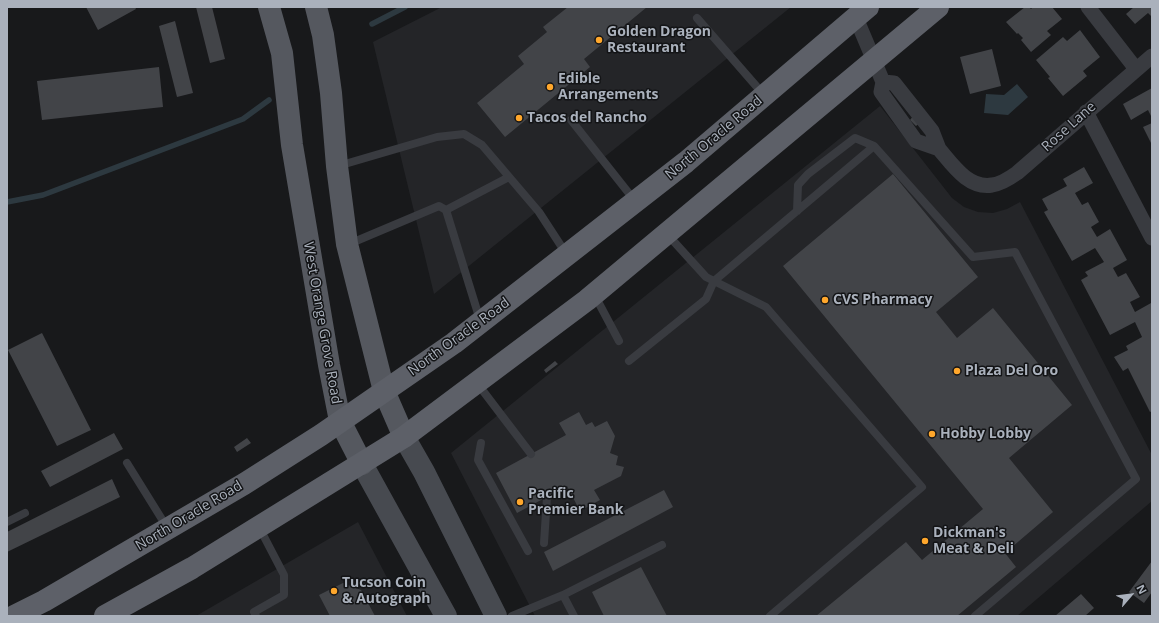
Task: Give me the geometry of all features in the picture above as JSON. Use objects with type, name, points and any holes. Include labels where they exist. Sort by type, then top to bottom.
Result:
[{"type":"highway","points":[[118,613],[404,437],[594,294],[938,7]]},
{"type":"highway","name":"North Oracle Road","points":[[14,616],[44,601],[244,484],[340,421],[454,343],[686,162],[764,96],[858,12]]},
{"type":"main road","name":"West Orange Grove Road","points":[[269,7],[282,53],[292,145],[329,365],[340,421],[362,464],[446,616]]},
{"type":"main road","points":[[316,7],[323,35],[331,93],[336,166],[347,244],[384,391],[404,437],[424,472],[496,616]]},
{"type":"street","points":[[1088,7],[1136,69]]},
{"type":"street","points":[[858,12],[874,61]]},
{"type":"street","name":"Rose Lane","points":[[874,61],[883,82],[881,92],[916,141],[939,148],[963,177],[974,183],[991,186],[1017,174],[1086,112],[1152,56]]},
{"type":"street","points":[[1086,112],[1152,238]]},
{"type":"lane","points":[[697,18],[764,96]]},
{"type":"lane","points":[[571,120],[636,201]]},
{"type":"lane","points":[[336,166],[437,137],[464,134],[482,144],[539,212],[567,256]]},
{"type":"lane","points":[[797,211],[798,185],[808,174],[855,138],[874,146],[973,257],[1015,252],[1136,479],[975,616]]},
{"type":"lane","points":[[630,361],[706,299],[714,281],[874,146]]},
{"type":"lane","points":[[446,210],[509,177]]},
{"type":"lane","points":[[347,244],[439,206],[446,210],[481,323]]},
{"type":"lane","points":[[667,234],[706,277],[766,307],[922,487],[770,616]]},
{"type":"lane","points":[[594,294],[619,341]]},
{"type":"lane","points":[[477,382],[531,454]]},
{"type":"lane","points":[[481,443],[478,460],[528,551]]},
{"type":"lane","points":[[127,463],[168,529]]},
{"type":"lane","points":[[544,543],[547,496]]},
{"type":"lane","points":[[7,522],[25,513]]},
{"type":"lane","points":[[255,614],[284,595],[284,575],[258,527]]},
{"type":"lane","points":[[512,616],[563,595],[662,545]]},
{"type":"lane","points":[[563,595],[574,616]]},
{"type":"shaded area","points":[[442,7],[791,7],[434,294],[373,42]]},
{"type":"shaded area","points":[[1017,84],[1028,97],[1008,115],[984,113],[986,94],[1004,95]]},
{"type":"shaded area","points":[[880,106],[952,198],[964,207],[978,212],[993,213],[1007,209],[1020,202],[1152,455],[1152,501],[1017,616],[535,616],[451,453]]},
{"type":"shaded area","points":[[358,522],[407,616],[196,616]]},
{"type":"building","points":[[86,7],[135,7],[136,9],[98,30]]},
{"type":"building","points":[[196,7],[212,7],[225,59],[210,63]]},
{"type":"building","points":[[568,7],[647,7],[584,59],[590,67],[505,137],[477,103],[524,64],[518,56],[547,32],[543,27]]},
{"type":"building","points":[[1025,7],[1029,7],[1031,9],[1033,7],[1052,7],[1062,19],[1047,31],[1051,35],[1031,52],[1021,40],[1023,38],[1006,22]]},
{"type":"building","points":[[1134,7],[1152,7],[1152,17],[1148,13],[1135,24],[1126,14]]},
{"type":"building","points":[[175,21],[193,93],[177,97],[159,26]]},
{"type":"building","points":[[1080,30],[1100,57],[1083,71],[1087,76],[1063,96],[1048,78],[1050,77],[1036,60],[1063,37],[1067,41]]},
{"type":"building","points":[[992,49],[1001,86],[970,94],[960,57]]},
{"type":"building","points":[[159,67],[163,107],[42,120],[37,81]]},
{"type":"building","points":[[1152,88],[1152,118],[1148,110],[1131,120],[1123,104]]},
{"type":"building","points":[[914,115],[921,122],[916,126],[910,120]]},
{"type":"building","points":[[1152,123],[1152,145],[1143,127]]},
{"type":"building","points":[[1084,167],[1093,183],[1075,193],[1082,205],[1088,202],[1099,222],[1091,227],[1097,237],[1110,229],[1127,260],[1113,268],[1118,277],[1126,273],[1140,297],[1130,302],[1135,312],[1151,303],[1152,304],[1152,411],[1150,412],[1128,368],[1123,371],[1114,357],[1128,350],[1126,346],[1142,337],[1135,322],[1110,335],[1081,280],[1088,276],[1085,272],[1104,262],[1095,248],[1072,261],[1044,212],[1048,210],[1042,199],[1067,186],[1063,179]]},
{"type":"building","name":"Plaza Del Oro","points":[[893,174],[978,277],[936,312],[957,338],[993,308],[1072,405],[1009,458],[1053,512],[1005,553],[1016,567],[957,616],[816,616],[906,542],[922,560],[983,509],[783,266]]},
{"type":"building","points":[[42,333],[91,430],[57,446],[8,350]]},
{"type":"building","points":[[555,361],[558,364],[546,373],[544,370]]},
{"type":"building","points":[[579,412],[586,425],[592,422],[595,427],[607,421],[615,436],[610,453],[618,456],[616,465],[624,467],[621,476],[594,490],[600,500],[580,511],[567,486],[517,513],[496,473],[566,435],[559,423]]},
{"type":"building","points":[[114,433],[123,449],[50,487],[41,471]]},
{"type":"building","points":[[247,438],[251,443],[237,452],[234,447]]},
{"type":"building","points":[[112,479],[120,497],[7,552],[7,532]]},
{"type":"building","points":[[664,490],[673,507],[553,571],[544,552]]},
{"type":"building","points":[[1152,561],[1152,592],[1144,603],[1129,592]]},
{"type":"building","points":[[641,567],[667,616],[604,616],[592,592]]},
{"type":"building","points":[[343,583],[361,590],[375,616],[330,616],[319,595]]},
{"type":"building","points":[[1081,594],[1094,608],[1085,616],[1055,616]]},
{"type":"waterway","points":[[372,24],[405,7]]},
{"type":"waterway","points":[[7,202],[43,195],[243,119],[269,100]]},
{"type":"place","name":"Golden Dragon Restaurant","points":[[599,40]]},
{"type":"place","name":"Edible Arrangements","points":[[550,87]]},
{"type":"place","name":"Tacos del Rancho","points":[[519,118]]},
{"type":"place","name":"CVS Pharmacy","points":[[825,300]]},
{"type":"place","name":"Plaza Del Oro","points":[[957,371]]},
{"type":"place","name":"Hobby Lobby","points":[[932,434]]},
{"type":"place","name":"Pacific Premier Bank","points":[[520,502]]},
{"type":"place","name":"Dickman's Meat & Deli","points":[[925,541]]},
{"type":"place","name":"Tucson Coin & Autograph","points":[[334,591]]}]
